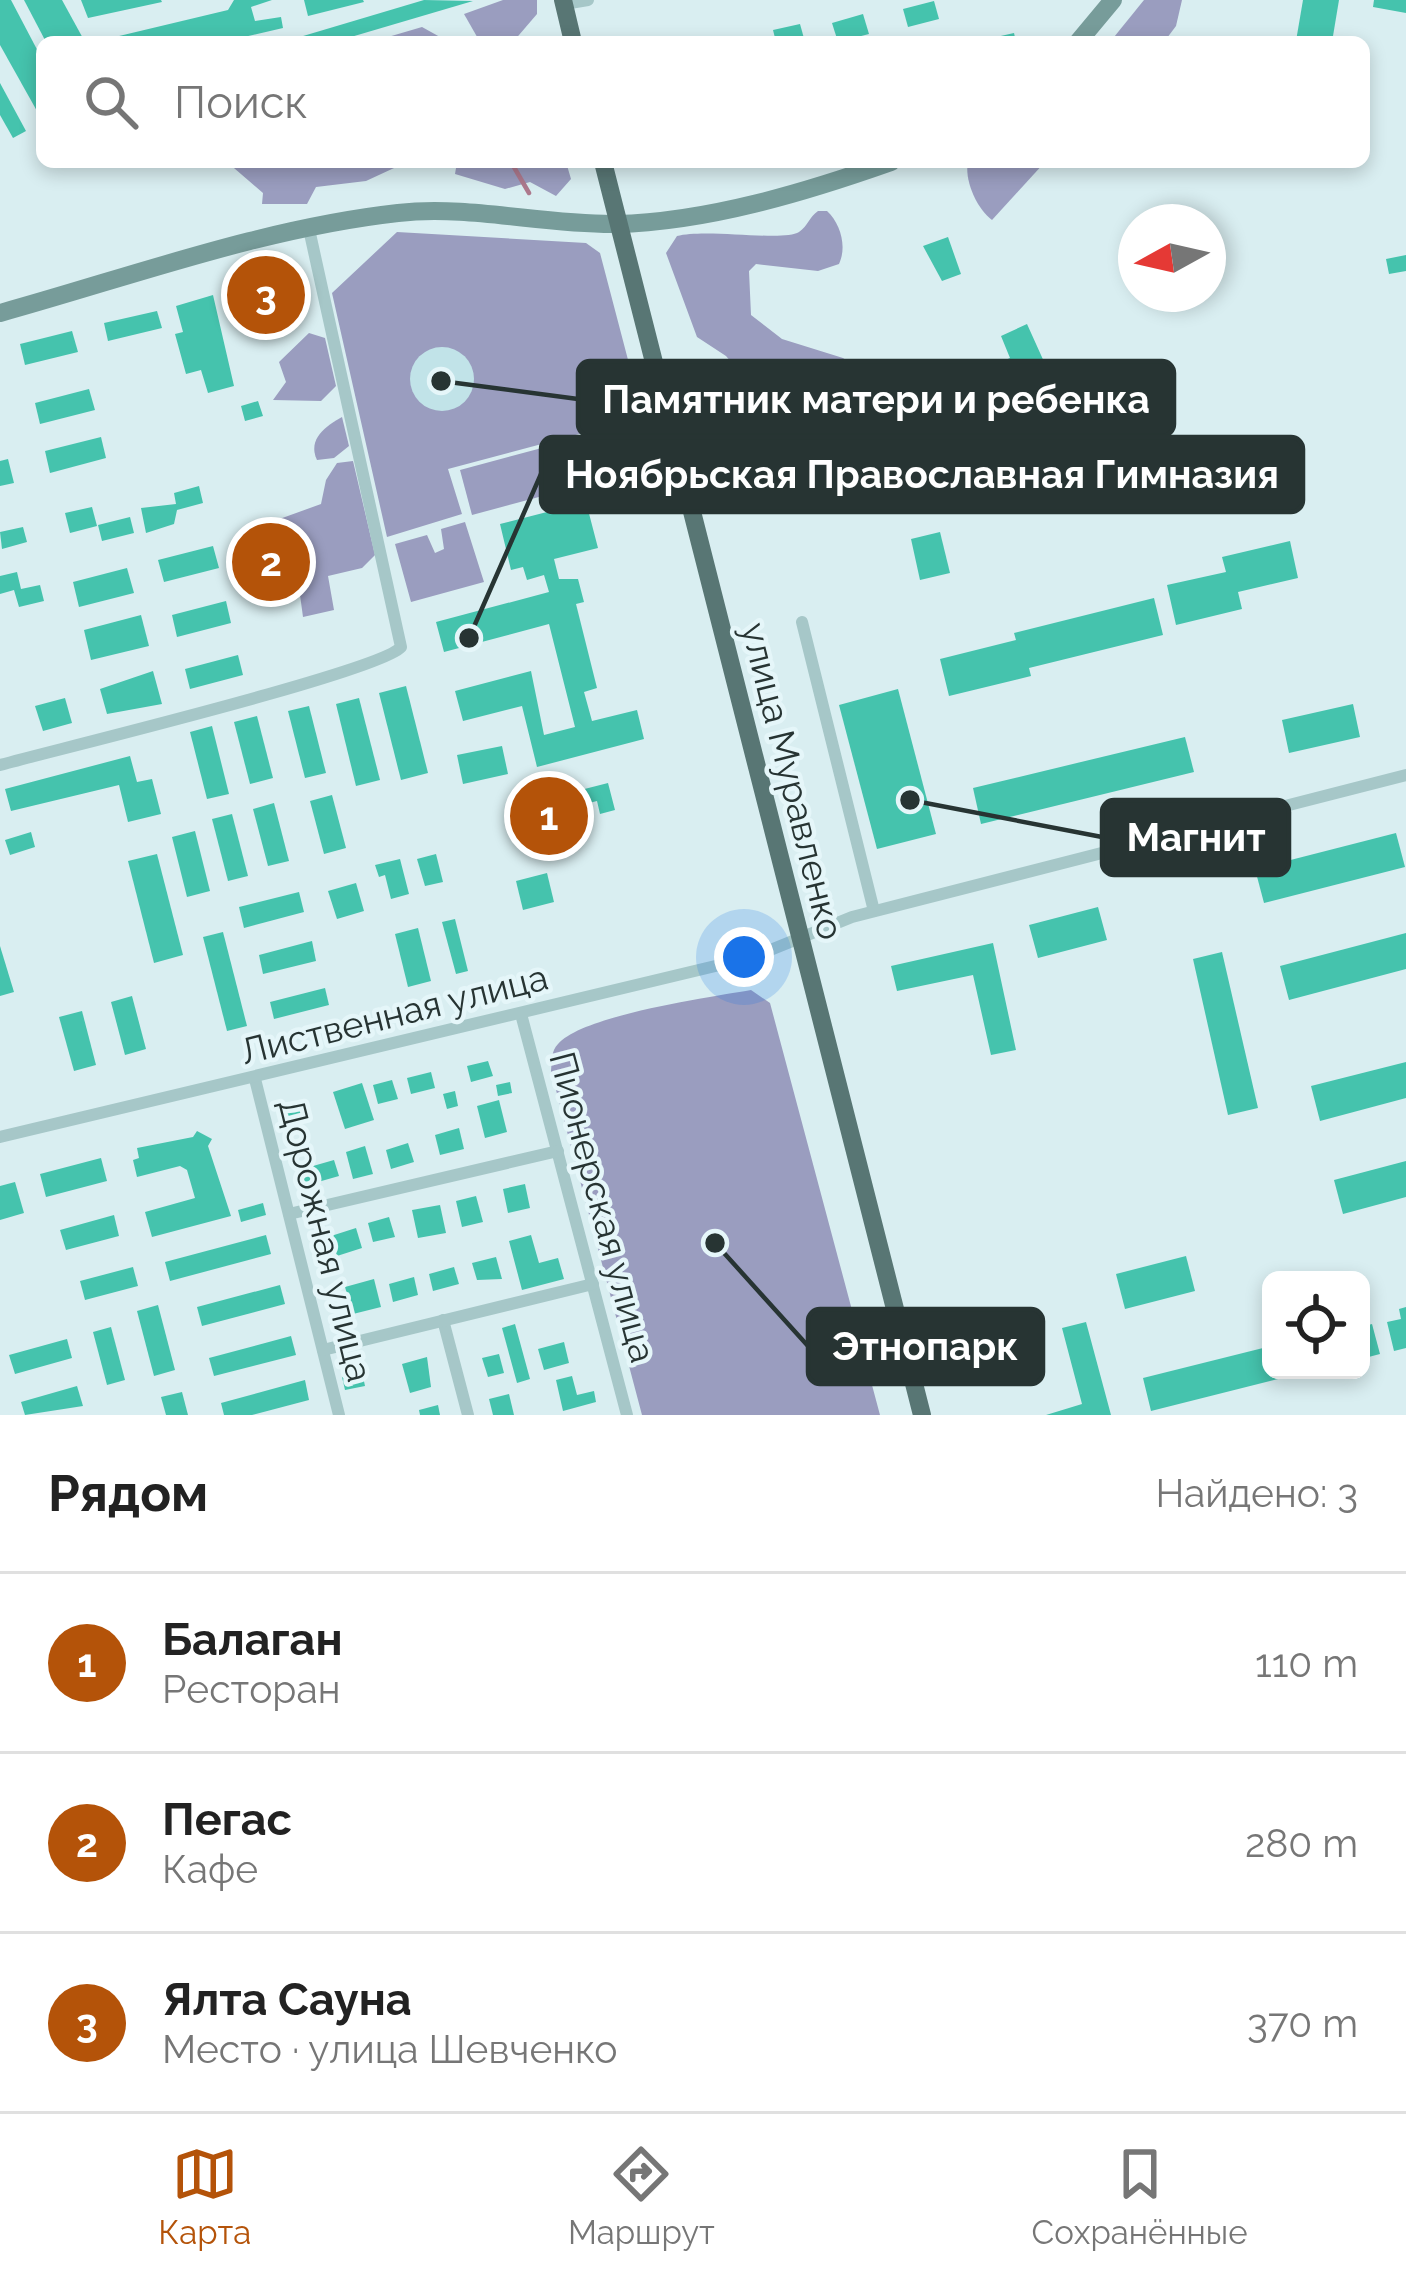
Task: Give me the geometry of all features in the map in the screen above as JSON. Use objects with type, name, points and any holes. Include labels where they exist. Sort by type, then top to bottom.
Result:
[{"type":"main road","points":[[563,2],[572,36]]},
{"type":"main road","name":"улица Муравленко","points":[[605,168],[922,1415]]},
{"type":"street","points":[[563,2],[588,0]]},
{"type":"street","points":[[1083,36],[1113,0]]},
{"type":"street","points":[[0,313],[310,229],[438,211],[619,224],[752,201],[870,168]]},
{"type":"street","points":[[0,765],[369,664],[400,647],[310,229]]},
{"type":"street","points":[[802,622],[874,911]]},
{"type":"street","name":"Лиственная улица","points":[[0,1137],[753,957],[874,911],[1406,775]]},
{"type":"street","name":"Пионерская улица","points":[[521,1014],[628,1415]]},
{"type":"street","name":"Дорожная улица","points":[[255,1078],[339,1415]]},
{"type":"street","points":[[289,1214],[558,1151]]},
{"type":"street","points":[[323,1350],[593,1284]]},
{"type":"street","points":[[442,1320],[468,1415]]},
{"type":"shaded area","points":[[503,0],[537,0],[537,14],[518,36],[477,36],[464,14]]},
{"type":"shaded area","points":[[1144,0],[1182,0],[1168,36],[1115,36]]},
{"type":"shaded area","points":[[422,27],[438,36],[391,36]]},
{"type":"shaded area","points":[[234,168],[394,168],[366,181],[316,187],[307,204],[262,204],[263,193]]},
{"type":"shaded area","points":[[456,168],[568,168],[571,179],[556,196],[530,182],[505,189],[455,174]]},
{"type":"shaded area","points":[[968,168],[1040,168],[992,220],[981,209]]},
{"type":"shaded area","points":[[818,211],[827,211],[839,229],[839,264],[818,271],[756,264],[749,271],[751,315],[782,339],[843,358],[858,368],[855,377],[822,383],[810,400],[788,406],[754,389],[726,356],[697,337],[666,253],[677,236],[690,234],[790,235],[802,230]]},
{"type":"shaded area","points":[[397,232],[586,243],[600,253],[643,417],[448,469],[462,514],[387,537],[332,293]]},
{"type":"shaded area","points":[[309,333],[325,338],[336,386],[321,401],[273,400],[286,382],[279,362]]},
{"type":"shaded area","points":[[442,347],[464,357],[474,379],[464,401],[442,411],[420,401],[410,379],[420,357]]},
{"type":"shaded area","points":[[342,417],[349,446],[334,458],[317,460],[316,440]]},
{"type":"shaded area","points":[[553,445],[565,490],[472,515],[460,470]]},
{"type":"shaded area","points":[[353,461],[375,555],[362,568],[328,576],[334,610],[303,617],[292,536],[277,536],[274,521],[321,504],[326,480],[337,463]]},
{"type":"shaded area","points":[[465,522],[484,582],[411,602],[395,544],[427,535],[435,553],[444,549],[441,529]]},
{"type":"shaded area","points":[[751,990],[770,1003],[880,1415],[642,1415],[551,1071],[553,1053],[558,1044],[593,1024]]},
{"type":"building","points":[[0,0],[11,0],[36,48],[36,109],[0,45]]},
{"type":"building","points":[[24,0],[62,0],[82,36],[43,36]]},
{"type":"building","points":[[81,0],[161,0],[162,2],[88,18]]},
{"type":"building","points":[[234,0],[272,0],[251,7],[255,21],[281,17],[283,28],[248,36],[119,36],[228,10]]},
{"type":"building","points":[[304,0],[363,0],[364,2],[308,16]]},
{"type":"building","points":[[424,0],[473,1],[354,36],[303,36]]},
{"type":"building","points":[[1303,0],[1339,0],[1333,36],[1297,36]]},
{"type":"building","points":[[1374,0],[1406,0],[1406,13],[1373,7]]},
{"type":"building","points":[[934,1],[939,19],[908,27],[903,9]]},
{"type":"building","points":[[863,14],[869,34],[836,36],[832,23]]},
{"type":"building","points":[[800,24],[803,36],[774,36],[773,30]]},
{"type":"building","points":[[0,83],[26,131],[13,138],[0,115]]},
{"type":"building","points":[[948,237],[961,274],[942,281],[923,246]]},
{"type":"building","points":[[1406,255],[1406,271],[1389,274],[1386,259]]},
{"type":"building","points":[[279,274],[292,328],[258,336],[255,323],[243,326],[239,310],[251,307],[245,283]]},
{"type":"building","points":[[213,295],[234,386],[208,393],[201,370],[186,374],[175,334],[183,332],[176,306]]},
{"type":"building","points":[[157,311],[162,328],[108,341],[104,323]]},
{"type":"building","points":[[1027,324],[1050,375],[1026,386],[1029,392],[958,425],[941,389],[1010,358],[1001,336]]},
{"type":"building","points":[[72,331],[78,352],[25,365],[20,344]]},
{"type":"building","points":[[89,389],[95,410],[40,424],[35,403]]},
{"type":"building","points":[[258,401],[263,416],[245,421],[241,406]]},
{"type":"building","points":[[101,437],[106,458],[50,473],[45,451]]},
{"type":"building","points":[[8,459],[14,483],[0,486],[0,461]]},
{"type":"building","points":[[199,486],[203,503],[177,510],[174,524],[146,533],[141,508],[176,504],[174,493]]},
{"type":"building","points":[[586,502],[598,548],[554,559],[559,579],[578,579],[584,602],[576,604],[597,688],[584,692],[592,721],[637,710],[644,739],[537,767],[522,706],[463,721],[455,691],[531,671],[544,735],[575,727],[549,624],[444,652],[436,622],[549,592],[544,575],[527,580],[523,567],[511,570],[500,524]]},
{"type":"building","points":[[92,507],[97,526],[70,533],[65,513]]},
{"type":"building","points":[[130,517],[134,533],[102,541],[98,525]]},
{"type":"building","points":[[23,527],[27,542],[2,549],[0,532]]},
{"type":"building","points":[[940,532],[950,573],[920,580],[911,539]]},
{"type":"building","points":[[286,539],[294,577],[257,585],[248,547]]},
{"type":"building","points":[[1290,541],[1298,578],[1238,592],[1242,609],[1176,625],[1167,585],[1226,572],[1222,557]]},
{"type":"building","points":[[213,546],[219,568],[164,582],[158,560]]},
{"type":"building","points":[[127,568],[134,593],[79,607],[73,582]]},
{"type":"building","points":[[17,572],[21,589],[40,585],[44,601],[19,607],[14,590],[0,594],[0,576]]},
{"type":"building","points":[[1154,598],[1163,635],[1029,668],[1031,676],[949,696],[940,659],[1016,640],[1014,633]]},
{"type":"building","points":[[226,601],[231,623],[177,637],[172,615]]},
{"type":"building","points":[[141,615],[149,646],[91,660],[84,630]]},
{"type":"building","points":[[238,655],[243,675],[190,689],[185,669]]},
{"type":"building","points":[[153,671],[162,704],[107,714],[100,689]]},
{"type":"building","points":[[406,686],[428,773],[401,780],[379,693]]},
{"type":"building","points":[[898,689],[936,834],[877,849],[839,705]]},
{"type":"building","points":[[65,698],[72,723],[43,731],[35,706]]},
{"type":"building","points":[[359,698],[380,780],[356,786],[336,704]]},
{"type":"building","points":[[1353,704],[1360,737],[1289,753],[1282,720]]},
{"type":"building","points":[[309,706],[326,773],[305,778],[288,711]]},
{"type":"building","points":[[257,716],[273,778],[250,784],[234,722]]},
{"type":"building","points":[[212,726],[229,794],[207,799],[190,732]]},
{"type":"building","points":[[1185,737],[1194,772],[981,824],[973,788]]},
{"type":"building","points":[[502,746],[508,774],[463,784],[457,755]]},
{"type":"building","points":[[130,756],[137,782],[152,779],[161,814],[128,822],[119,785],[11,811],[5,789]]},
{"type":"building","points":[[608,783],[615,810],[600,814],[597,801],[577,806],[583,827],[565,832],[566,838],[518,844],[509,807],[559,789],[561,795]]},
{"type":"building","points":[[332,795],[346,848],[324,854],[310,801]]},
{"type":"building","points":[[274,803],[289,861],[268,866],[253,809]]},
{"type":"building","points":[[232,814],[248,876],[228,881],[212,819]]},
{"type":"building","points":[[195,831],[210,891],[187,897],[172,837]]},
{"type":"building","points":[[31,832],[35,847],[10,855],[5,840]]},
{"type":"building","points":[[1396,833],[1405,867],[1264,903],[1255,869]]},
{"type":"building","points":[[157,854],[183,955],[154,963],[128,861]]},
{"type":"building","points":[[436,854],[443,882],[425,886],[417,859]]},
{"type":"building","points":[[400,859],[409,894],[391,899],[385,875],[379,877],[375,865]]},
{"type":"building","points":[[547,873],[554,902],[523,910],[516,881]]},
{"type":"building","points":[[356,883],[364,911],[337,919],[328,891]]},
{"type":"building","points":[[299,892],[304,912],[244,928],[239,907]]},
{"type":"building","points":[[1098,907],[1107,940],[1038,958],[1029,925]]},
{"type":"building","points":[[455,919],[468,971],[456,974],[442,922]]},
{"type":"building","points":[[418,928],[431,981],[408,987],[395,934]]},
{"type":"building","points":[[223,932],[247,1026],[227,1031],[203,937]]},
{"type":"building","points":[[1406,933],[1406,969],[1289,1000],[1280,966]]},
{"type":"building","points":[[312,941],[316,961],[263,974],[259,955]]},
{"type":"building","points":[[993,943],[1016,1050],[991,1055],[973,975],[897,991],[891,966]]},
{"type":"building","points":[[0,946],[14,992],[0,996]]},
{"type":"building","points":[[1222,952],[1258,1108],[1228,1115],[1193,959]]},
{"type":"building","points":[[325,988],[329,1005],[274,1019],[270,1002]]},
{"type":"building","points":[[132,996],[146,1049],[125,1055],[111,1002]]},
{"type":"building","points":[[82,1011],[96,1065],[74,1071],[59,1017]]},
{"type":"building","points":[[488,1061],[493,1076],[471,1082],[467,1066]]},
{"type":"building","points":[[1406,1062],[1406,1098],[1320,1121],[1311,1086]]},
{"type":"building","points":[[431,1072],[435,1088],[411,1094],[407,1078]]},
{"type":"building","points":[[392,1080],[398,1099],[378,1104],[373,1085]]},
{"type":"building","points":[[510,1082],[512,1093],[498,1096],[496,1085]]},
{"type":"building","points":[[362,1083],[374,1120],[345,1129],[333,1092]]},
{"type":"building","points":[[455,1091],[458,1106],[447,1109],[443,1094]]},
{"type":"building","points":[[499,1100],[507,1132],[485,1138],[477,1106]]},
{"type":"building","points":[[302,1101],[307,1119],[287,1125],[282,1107]]},
{"type":"building","points":[[459,1128],[464,1149],[440,1155],[435,1135]]},
{"type":"building","points":[[197,1131],[212,1139],[208,1146],[231,1216],[152,1237],[145,1212],[195,1198],[187,1170],[180,1166],[137,1177],[133,1160],[139,1158],[137,1148],[193,1137]]},
{"type":"building","points":[[408,1143],[414,1162],[391,1169],[386,1150]]},
{"type":"building","points":[[365,1146],[373,1174],[353,1179],[346,1152]]},
{"type":"building","points":[[101,1158],[107,1181],[46,1197],[40,1174]]},
{"type":"building","points":[[334,1160],[339,1176],[304,1186],[299,1170]]},
{"type":"building","points":[[1406,1161],[1406,1197],[1343,1214],[1334,1180]]},
{"type":"building","points":[[15,1182],[24,1213],[0,1220],[0,1186]]},
{"type":"building","points":[[525,1184],[530,1208],[508,1213],[503,1189]]},
{"type":"building","points":[[476,1196],[483,1222],[462,1227],[456,1201]]},
{"type":"building","points":[[263,1203],[266,1215],[241,1222],[238,1210]]},
{"type":"building","points":[[440,1205],[446,1233],[418,1238],[412,1210]]},
{"type":"building","points":[[114,1215],[119,1236],[66,1250],[60,1230]]},
{"type":"building","points":[[389,1217],[395,1237],[373,1242],[368,1223]]},
{"type":"building","points":[[356,1228],[362,1248],[337,1256],[331,1236]]},
{"type":"building","points":[[266,1235],[271,1254],[170,1281],[165,1262]]},
{"type":"building","points":[[531,1235],[539,1263],[558,1258],[564,1279],[522,1290],[509,1241]]},
{"type":"building","points":[[1186,1256],[1195,1291],[1125,1309],[1116,1274]]},
{"type":"building","points":[[496,1257],[502,1279],[477,1280],[472,1263]]},
{"type":"building","points":[[133,1267],[138,1286],[85,1300],[80,1281]]},
{"type":"building","points":[[454,1267],[459,1284],[433,1291],[429,1274]]},
{"type":"building","points":[[414,1277],[418,1295],[393,1302],[389,1284]]},
{"type":"building","points":[[374,1279],[381,1307],[353,1314],[345,1287]]},
{"type":"building","points":[[280,1285],[285,1304],[202,1326],[197,1307]]},
{"type":"building","points":[[158,1305],[175,1370],[154,1376],[137,1311]]},
{"type":"building","points":[[1406,1307],[1406,1348],[1394,1351],[1387,1322],[1401,1319],[1399,1309]]},
{"type":"building","points":[[1086,1322],[1111,1415],[1046,1415],[1082,1404],[1062,1328]]},
{"type":"building","points":[[515,1324],[530,1379],[517,1383],[502,1328]]},
{"type":"building","points":[[1370,1325],[1380,1354],[1370,1357]]},
{"type":"building","points":[[111,1327],[125,1380],[107,1385],[93,1332]]},
{"type":"building","points":[[291,1336],[296,1355],[214,1376],[209,1358]]},
{"type":"building","points":[[67,1339],[72,1358],[15,1374],[9,1355]]},
{"type":"building","points":[[564,1342],[569,1363],[544,1370],[538,1349]]},
{"type":"building","points":[[1262,1348],[1262,1379],[1278,1379],[1151,1411],[1143,1378]]},
{"type":"building","points":[[499,1354],[504,1373],[488,1377],[482,1358]]},
{"type":"building","points":[[427,1357],[431,1387],[410,1393],[402,1364]]},
{"type":"building","points":[[362,1372],[365,1386],[345,1390],[342,1377]]},
{"type":"building","points":[[572,1376],[577,1395],[594,1391],[596,1402],[563,1411],[556,1380]]},
{"type":"building","points":[[305,1380],[309,1400],[252,1415],[224,1415],[221,1403]]},
{"type":"building","points":[[77,1386],[83,1406],[25,1415],[21,1402]]},
{"type":"building","points":[[182,1392],[188,1415],[166,1415],[161,1397]]},
{"type":"building","points":[[509,1394],[514,1415],[493,1415],[489,1399]]},
{"type":"building","points":[[438,1405],[440,1415],[420,1415],[419,1410]]},
{"type":"waterway","points":[[514,168],[529,193]]},
{"type":"place","name":"Ялта Сауна","points":[[266,295]]},
{"type":"place","name":"Памятник матери и ребенка","points":[[441,381]]},
{"type":"place","name":"Пегас","points":[[271,562]]},
{"type":"place","name":"Ноябрьская Православная Гимназия","points":[[469,638]]},
{"type":"place","name":"Магнит","points":[[910,800]]},
{"type":"place","name":"Балаган","points":[[549,816]]},
{"type":"place","name":"Этнопарк","points":[[715,1243]]}]
